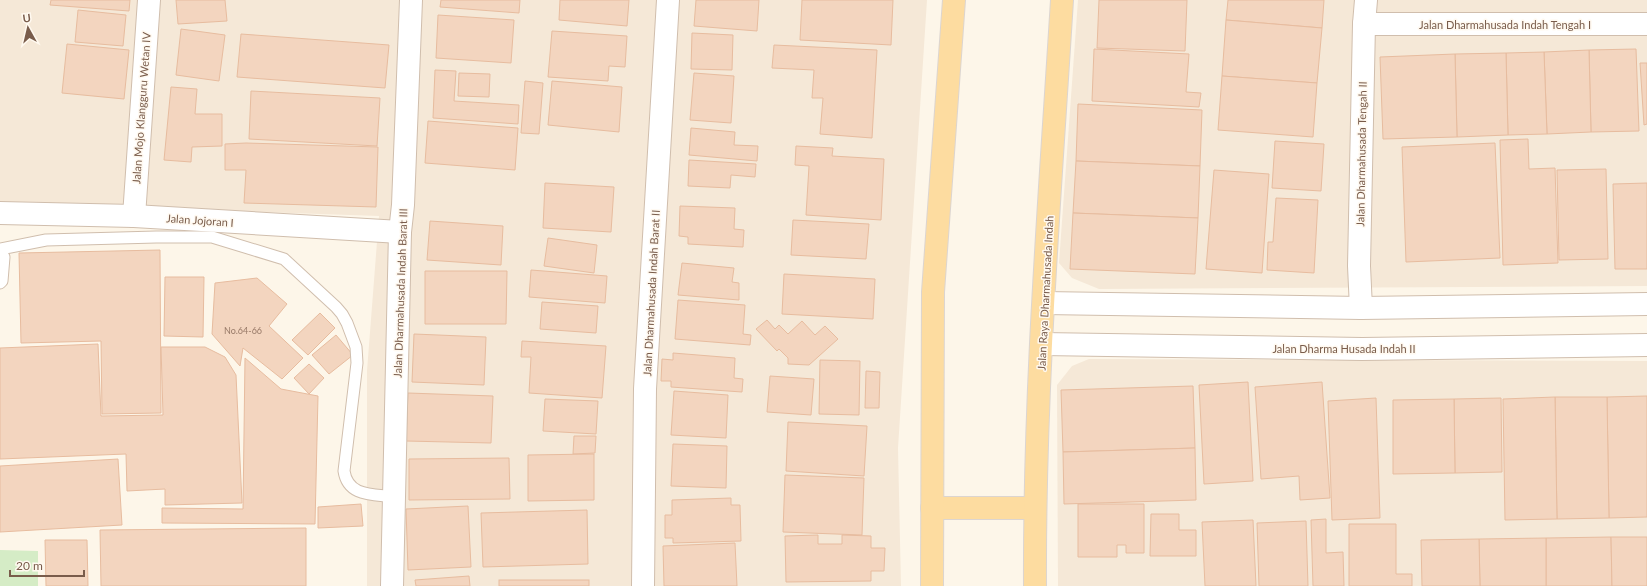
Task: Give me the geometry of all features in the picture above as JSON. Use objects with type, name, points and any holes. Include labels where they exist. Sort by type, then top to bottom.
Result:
[{"type":"main road","points":[[932,586],[933,292],[954,0]]},
{"type":"main road","name":"Jalan Raya Dharmahusada Indah","points":[[1035,586],[1035,508],[1042,344],[1062,0]]},
{"type":"main road","points":[[932,508],[1035,508]]},
{"type":"street","name":"Jalan Mojo Klangguru Wetan IV","points":[[134,216],[149,0]]},
{"type":"street","name":"Jalan Dharmahusada Indah Barat III","points":[[392,586],[400,232],[403,205],[411,0]]},
{"type":"street","name":"Jalan Dharmahusada Indah Barat II","points":[[643,586],[645,389],[668,0]]},
{"type":"street","name":"Jalan Dharmahusada Tengah II","points":[[1361,308],[1359,266],[1364,24],[1366,0]]},
{"type":"street","name":"Jalan Dharmahusada Indah Tengah I","points":[[1364,24],[1647,24]]},
{"type":"street","name":"Jalan Jojoran I","points":[[0,213],[134,216],[400,232]]},
{"type":"street","points":[[1044,303],[1361,308],[1647,304]]},
{"type":"street","name":"Jalan Dharma Husada Indah II","points":[[1042,344],[1362,349],[1647,345]]},
{"type":"lane","points":[[0,283],[2,281],[4,257],[0,251],[46,240],[212,237],[284,259],[336,307],[348,323],[356,347],[357,363],[344,471],[347,481],[352,488],[358,492],[394,497]]},
{"type":"shaded area","points":[[0,0],[927,0],[898,448],[901,586],[367,586],[367,371],[379,216],[0,203]]},
{"type":"shaded area","points":[[1078,0],[1647,0],[1647,286],[1099,289],[1072,278],[1059,263]]},
{"type":"shaded area","points":[[1089,359],[1647,361],[1647,586],[1058,586],[1057,385],[1072,366]]},
{"type":"green space","points":[[0,550],[38,551],[38,586],[0,586]]},
{"type":"building","points":[[51,0],[130,0],[129,11],[50,5]]},
{"type":"building","points":[[176,0],[225,0],[227,21],[178,24]]},
{"type":"building","points":[[441,0],[520,0],[519,13],[440,7]]},
{"type":"building","points":[[560,0],[629,0],[627,26],[559,20]]},
{"type":"building","points":[[696,0],[759,0],[757,31],[694,26]]},
{"type":"building","points":[[802,0],[893,0],[891,45],[800,40]]},
{"type":"building","points":[[1099,0],[1187,0],[1185,51],[1097,48]]},
{"type":"building","points":[[1228,0],[1324,0],[1322,28],[1226,20]]},
{"type":"building","points":[[78,10],[126,15],[123,46],[75,42]]},
{"type":"building","points":[[438,15],[514,20],[511,63],[436,58]]},
{"type":"building","points":[[1226,20],[1322,28],[1317,83],[1222,76]]},
{"type":"building","points":[[181,29],[225,35],[219,81],[176,75]]},
{"type":"building","points":[[552,31],[627,36],[625,67],[609,66],[608,81],[548,77]]},
{"type":"building","points":[[692,33],[733,35],[732,70],[691,69]]},
{"type":"building","points":[[241,34],[389,45],[385,88],[237,77]]},
{"type":"building","points":[[67,44],[129,50],[124,99],[62,93]]},
{"type":"building","points":[[774,45],[877,50],[872,138],[820,134],[823,98],[812,98],[814,70],[772,68]]},
{"type":"building","points":[[1094,49],[1189,54],[1186,92],[1201,93],[1199,107],[1092,101]]},
{"type":"building","points":[[1636,49],[1639,131],[1591,132],[1589,50]]},
{"type":"building","points":[[1589,50],[1591,132],[1547,134],[1544,52]]},
{"type":"building","points":[[1544,52],[1547,134],[1508,135],[1506,53]]},
{"type":"building","points":[[1506,53],[1508,135],[1457,137],[1455,54]]},
{"type":"building","points":[[1455,54],[1457,137],[1383,139],[1380,57]]},
{"type":"building","points":[[1640,63],[1647,63],[1647,124],[1644,125]]},
{"type":"building","points":[[435,70],[456,71],[454,101],[519,105],[518,124],[433,118]]},
{"type":"building","points":[[459,73],[490,74],[489,97],[458,96]]},
{"type":"building","points":[[694,73],[734,76],[731,123],[690,120]]},
{"type":"building","points":[[1222,76],[1317,83],[1313,137],[1218,130]]},
{"type":"building","points":[[525,81],[543,83],[539,134],[521,133]]},
{"type":"building","points":[[552,81],[622,87],[619,132],[548,125]]},
{"type":"building","points":[[171,87],[197,89],[195,114],[222,114],[222,146],[192,147],[191,162],[164,160]]},
{"type":"building","points":[[251,91],[380,98],[377,146],[249,139]]},
{"type":"building","points":[[1078,104],[1202,110],[1200,166],[1076,161]]},
{"type":"building","points":[[428,121],[518,128],[515,170],[425,163]]},
{"type":"building","points":[[691,128],[735,132],[734,145],[758,146],[757,161],[689,155]]},
{"type":"building","points":[[1528,139],[1529,169],[1555,168],[1558,263],[1503,265],[1500,140]]},
{"type":"building","points":[[1275,141],[1324,144],[1321,191],[1272,188]]},
{"type":"building","points":[[246,143],[378,147],[376,207],[244,203],[246,170],[225,170],[225,144]]},
{"type":"building","points":[[1495,143],[1500,258],[1406,262],[1402,147]]},
{"type":"building","points":[[796,146],[833,148],[832,156],[884,159],[881,220],[806,215],[809,166],[795,165]]},
{"type":"building","points":[[689,160],[756,164],[755,177],[731,175],[730,188],[688,186]]},
{"type":"building","points":[[1076,161],[1200,166],[1198,218],[1073,213]]},
{"type":"building","points":[[1606,169],[1608,259],[1559,260],[1557,170]]},
{"type":"building","points":[[1214,170],[1269,174],[1262,273],[1206,269]]},
{"type":"building","points":[[545,183],[614,187],[611,232],[543,228]]},
{"type":"building","points":[[1647,183],[1647,269],[1615,269],[1613,184]]},
{"type":"building","points":[[1276,198],[1318,200],[1314,273],[1267,270],[1268,242],[1273,242]]},
{"type":"building","points":[[680,206],[735,208],[734,229],[744,230],[743,247],[688,244],[688,237],[679,236]]},
{"type":"building","points":[[1073,213],[1198,218],[1195,274],[1070,269]]},
{"type":"building","points":[[793,220],[869,224],[866,259],[791,255]]},
{"type":"building","points":[[430,221],[503,226],[501,265],[427,260]]},
{"type":"building","points":[[548,238],[597,245],[594,273],[544,266]]},
{"type":"building","points":[[160,250],[161,413],[102,414],[101,341],[21,343],[19,253]]},
{"type":"building","points":[[682,263],[734,268],[732,282],[739,283],[739,300],[678,295]]},
{"type":"building","points":[[531,270],[607,276],[605,303],[529,297]]},
{"type":"building","points":[[425,271],[507,271],[506,324],[425,324]]},
{"type":"building","points":[[784,274],[875,279],[873,319],[782,314]]},
{"type":"building","points":[[165,277],[204,277],[203,337],[164,336]]},
{"type":"building","points":[[257,278],[287,304],[269,326],[303,358],[282,379],[243,348],[240,366],[212,334],[215,283]]},
{"type":"building","points":[[678,300],[745,305],[743,334],[751,335],[750,345],[675,339]]},
{"type":"building","points":[[542,302],[598,306],[596,333],[540,329]]},
{"type":"building","points":[[320,313],[335,328],[308,355],[292,340]]},
{"type":"building","points":[[767,320],[775,329],[779,325],[788,334],[802,321],[815,335],[825,326],[838,339],[809,365],[788,364],[788,358],[779,349],[777,351],[756,329]]},
{"type":"building","points":[[414,334],[486,337],[484,385],[412,382]]},
{"type":"building","points":[[336,335],[353,355],[329,374],[312,355]]},
{"type":"building","points":[[522,341],[606,346],[602,398],[529,393],[531,357],[521,357]]},
{"type":"building","points":[[98,344],[101,416],[163,415],[161,347],[205,347],[225,357],[236,375],[242,503],[165,505],[165,489],[127,491],[126,454],[0,459],[0,348]]},
{"type":"building","points":[[673,353],[735,358],[734,378],[743,379],[742,392],[671,387],[671,381],[661,381],[662,359],[673,360]]},
{"type":"building","points":[[245,358],[281,389],[318,396],[315,524],[162,523],[162,508],[243,509]]},
{"type":"building","points":[[820,360],[860,361],[859,415],[819,414]]},
{"type":"building","points":[[309,364],[324,378],[309,394],[294,378]]},
{"type":"building","points":[[866,371],[880,372],[879,408],[865,408]]},
{"type":"building","points":[[770,376],[814,379],[811,415],[767,412]]},
{"type":"building","points":[[1248,382],[1253,481],[1204,484],[1199,385]]},
{"type":"building","points":[[1322,382],[1330,498],[1300,500],[1299,476],[1261,479],[1255,387]]},
{"type":"building","points":[[1193,386],[1195,448],[1063,452],[1061,390]]},
{"type":"building","points":[[674,391],[728,395],[726,438],[671,435]]},
{"type":"building","points":[[408,393],[493,396],[491,443],[406,441]]},
{"type":"building","points":[[1647,396],[1647,517],[1609,518],[1607,397]]},
{"type":"building","points":[[1555,397],[1607,397],[1609,518],[1557,519]]},
{"type":"building","points":[[1555,397],[1557,519],[1505,520],[1503,399]]},
{"type":"building","points":[[1376,398],[1380,518],[1332,520],[1328,401]]},
{"type":"building","points":[[1501,398],[1502,472],[1455,473],[1454,399]]},
{"type":"building","points":[[545,399],[598,401],[596,434],[543,431]]},
{"type":"building","points":[[1454,399],[1455,473],[1393,474],[1393,400]]},
{"type":"building","points":[[788,422],[867,426],[864,476],[786,471]]},
{"type":"building","points":[[574,436],[596,436],[595,453],[573,454]]},
{"type":"building","points":[[673,444],[727,446],[726,488],[671,486]]},
{"type":"building","points":[[1195,448],[1196,500],[1064,504],[1063,452]]},
{"type":"building","points":[[594,454],[594,500],[528,501],[528,455]]},
{"type":"building","points":[[509,458],[510,499],[409,500],[409,459]]},
{"type":"building","points":[[118,459],[122,525],[0,532],[0,466]]},
{"type":"building","points":[[785,475],[864,478],[862,535],[783,532]]},
{"type":"building","points":[[731,498],[731,505],[740,505],[741,541],[673,543],[673,538],[665,538],[665,515],[672,515],[672,500]]},
{"type":"building","points":[[361,504],[363,526],[318,528],[318,507]]},
{"type":"building","points":[[1078,504],[1144,504],[1144,553],[1126,553],[1126,545],[1117,545],[1117,557],[1078,557]]},
{"type":"building","points":[[468,506],[471,567],[408,570],[406,509]]},
{"type":"building","points":[[587,510],[588,564],[483,567],[481,513]]},
{"type":"building","points":[[1151,514],[1179,514],[1179,530],[1196,530],[1196,556],[1150,556]]},
{"type":"building","points":[[1326,519],[1326,553],[1343,552],[1344,586],[1313,586],[1311,520]]},
{"type":"building","points":[[1253,520],[1256,586],[1205,586],[1202,522]]},
{"type":"building","points":[[1306,521],[1308,586],[1259,586],[1257,523]]},
{"type":"building","points":[[1349,524],[1396,524],[1396,574],[1412,574],[1412,586],[1349,586]]},
{"type":"building","points":[[306,528],[306,586],[101,586],[100,530]]},
{"type":"building","points":[[818,535],[818,544],[842,544],[842,535],[871,536],[871,548],[885,548],[884,571],[871,571],[871,581],[786,582],[785,536]]},
{"type":"building","points":[[1611,537],[1612,586],[1546,586],[1546,538]]},
{"type":"building","points":[[1611,537],[1647,537],[1647,586],[1612,586]]},
{"type":"building","points":[[1546,538],[1546,586],[1480,586],[1479,539]]},
{"type":"building","points":[[1479,539],[1480,586],[1422,586],[1421,540]]},
{"type":"building","points":[[45,540],[87,540],[88,586],[46,586]]},
{"type":"building","points":[[735,543],[737,586],[664,586],[663,546]]},
{"type":"building","points":[[469,576],[470,586],[416,586],[415,580]]},
{"type":"building","points":[[499,580],[589,580],[589,586],[499,586]]}]
